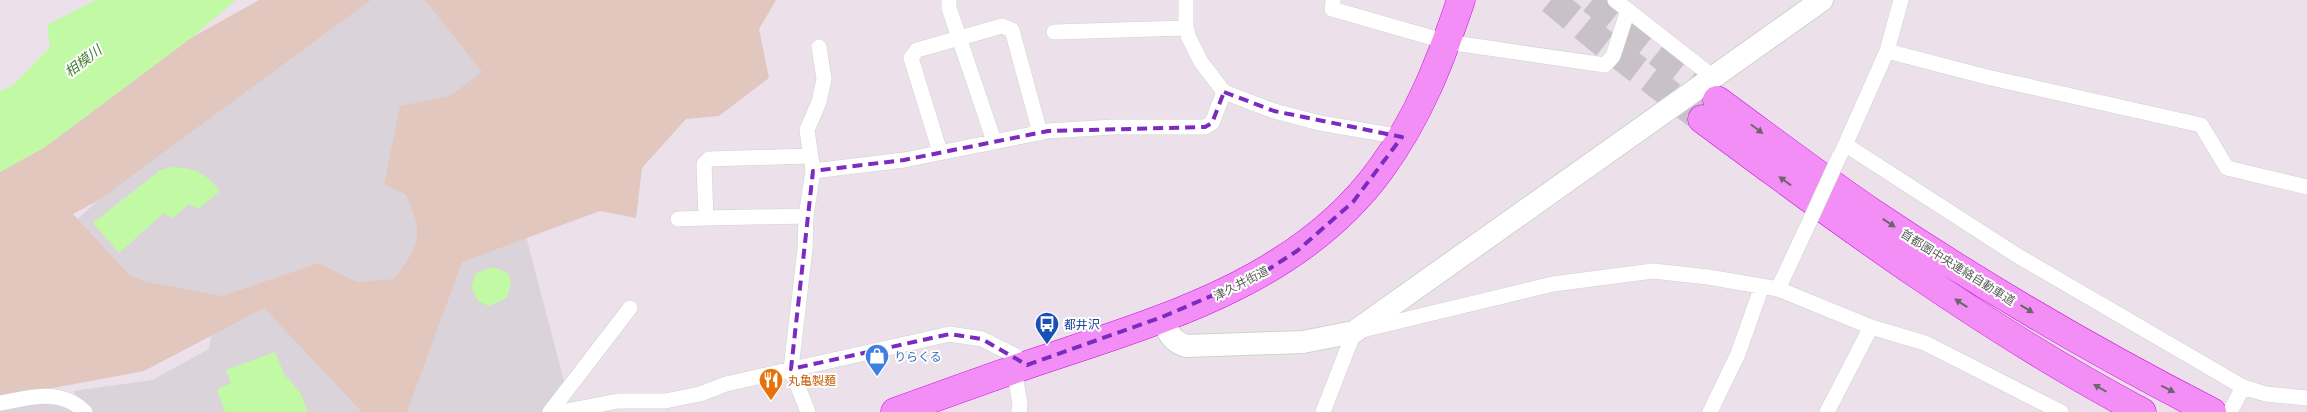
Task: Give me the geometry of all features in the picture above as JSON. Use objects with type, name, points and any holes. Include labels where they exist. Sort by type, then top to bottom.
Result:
[{"type":"highway","name":"津久井街道","points":[[895,412],[1162,318],[1240,285],[1297,251],[1353,202],[1380,171],[1402,137],[1430,85],[1447,42],[1460,0]]},
{"type":"highway","name":"首都圏中央連絡自動車道","points":[[1711,99],[1856,232],[2050,360],[2142,412]]},
{"type":"highway","name":"首都圏中央連絡自動車道","points":[[1711,99],[1872,212],[1967,274],[2066,333],[2212,412]]},
{"type":"street","points":[[949,0],[949,8],[958,37],[994,141]]},
{"type":"street","points":[[1186,0],[1186,28],[1201,62],[1224,92],[1274,112],[1320,123],[1402,137]]},
{"type":"street","points":[[1333,0],[1332,9],[1447,42],[1605,65],[1613,56],[1628,10]]},
{"type":"street","points":[[1615,0],[1628,10],[1711,99]]},
{"type":"street","points":[[1323,412],[1354,332],[1572,179],[1711,99],[1822,0]]},
{"type":"street","points":[[1778,289],[1843,151],[1887,51],[1901,0]]},
{"type":"street","points":[[940,152],[911,58],[916,50],[1002,26],[1012,30],[1040,133]]},
{"type":"street","points":[[1054,32],[1186,28]]},
{"type":"street","points":[[808,412],[790,369],[805,249],[811,164],[807,130],[819,102],[824,79],[819,47]]},
{"type":"street","points":[[1887,51],[1987,77],[2201,124],[2227,168],[2307,187]]},
{"type":"street","points":[[706,218],[704,164],[709,159],[811,164],[904,160],[1040,133],[1113,127],[1205,127],[1212,123],[1224,92]]},
{"type":"street","points":[[1843,151],[2240,392],[2307,398]]},
{"type":"street","points":[[678,219],[806,216]]},
{"type":"street","points":[[1162,318],[1172,338],[1178,344],[1187,346],[1303,342],[1354,332],[1552,284],[1653,271],[1708,276],[1778,289],[1871,327],[1926,343],[2061,412]]},
{"type":"street","points":[[1710,412],[1738,354],[1762,286]]},
{"type":"street","points":[[550,412],[630,308]]},
{"type":"street","points":[[1827,412],[1871,327]]},
{"type":"street","points":[[561,412],[618,401],[664,401],[700,394],[726,384],[950,334],[982,339],[1014,355],[1021,367],[1019,412]]},
{"type":"street","points":[[2230,412],[2240,392]]},
{"type":"street","points":[[0,403],[43,395],[58,396],[74,403],[85,412]]},
{"type":"highlighted area","points":[[1224,92],[1274,111],[1402,137],[1353,202],[1297,251],[1258,276],[1162,317],[1027,365],[982,339],[950,334],[791,369],[813,171],[904,160],[1048,131],[1205,127],[1212,123]]},
{"type":"shaded area","points":[[259,0],[371,0],[99,200],[73,214],[130,276],[147,282],[222,296],[319,263],[357,282],[394,279],[409,257],[417,239],[412,208],[406,195],[384,184],[400,106],[450,96],[482,72],[425,0],[776,0],[759,29],[769,78],[719,116],[686,119],[642,168],[636,218],[600,211],[462,262],[407,412],[362,412],[264,308],[144,371],[0,398],[0,172],[45,147],[191,38]]},
{"type":"shaded area","points":[[358,0],[434,0],[494,78],[526,236],[565,385],[541,412],[91,412],[73,391],[152,380],[209,349],[214,319],[139,296],[75,221],[161,145]]},
{"type":"shaded area","points":[[48,400],[78,412],[0,412],[0,409]]},
{"type":"water","name":"相模川","points":[[96,0],[236,0],[191,38],[45,147],[0,172],[0,91],[12,86],[50,47],[47,25]]},
{"type":"water","points":[[170,167],[186,168],[198,172],[209,179],[220,191],[198,209],[189,204],[173,218],[164,213],[119,253],[93,223],[159,171]]},
{"type":"water","points":[[492,267],[507,272],[511,282],[507,298],[489,306],[478,301],[471,288],[475,274]]},
{"type":"water","points":[[275,352],[284,374],[300,392],[308,412],[225,412],[217,389],[231,383],[226,370]]},
{"type":"tunnel","points":[[1551,0],[1598,39],[1702,119]]},
{"type":"tunnel","points":[[1592,0],[1717,100]]},
{"type":"place","name":"都井沢","points":[[1047,345]]},
{"type":"place","name":"りらくる","points":[[877,377]]},
{"type":"place","name":"丸亀製麺","points":[[771,401]]}]
